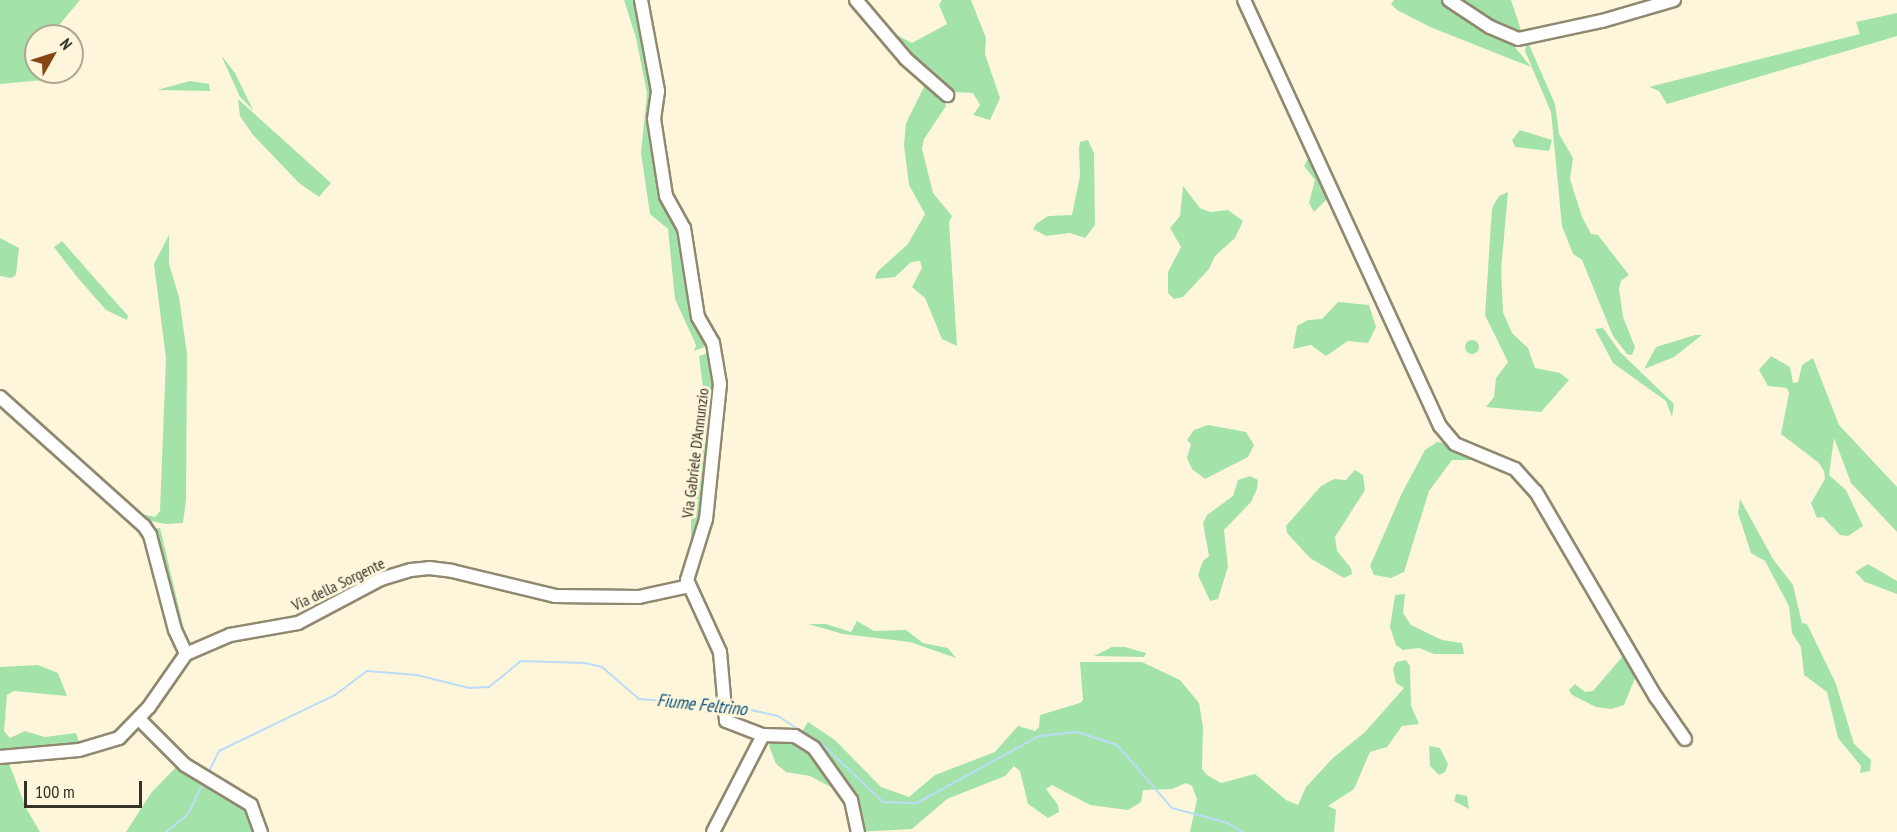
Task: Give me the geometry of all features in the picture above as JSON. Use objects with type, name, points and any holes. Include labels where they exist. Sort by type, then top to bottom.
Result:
[{"type":"street","name":"Via Gabriele D'Annunzio","points":[[641,0],[658,91],[654,119],[666,196],[684,228],[698,317],[713,343],[720,384],[706,519],[687,580],[689,586]]},
{"type":"street","points":[[856,0],[906,59],[947,95]]},
{"type":"street","points":[[1244,0],[1440,426],[1455,444],[1515,470],[1536,492],[1656,697],[1685,739]]},
{"type":"street","points":[[1449,0],[1490,27],[1518,39],[1602,21],[1674,0]]},
{"type":"street","points":[[0,397],[144,526],[153,545],[175,630],[186,654],[139,718],[108,744],[0,757]]},
{"type":"street","name":"Via della Sorgente","points":[[186,654],[230,635],[298,623],[381,579],[429,567],[555,596],[639,597],[689,586]]},
{"type":"street","points":[[689,586],[720,652],[726,698],[726,721],[764,735],[795,736],[814,748],[850,800],[858,832]]},
{"type":"street","points":[[139,718],[185,765],[251,805],[261,832]]},
{"type":"street","points":[[712,832],[736,780],[764,735]]},
{"type":"green space","points":[[0,0],[80,0],[60,24],[24,24],[24,82],[0,84]]},
{"type":"green space","points":[[624,0],[636,0],[655,87],[652,143],[656,173],[679,222],[708,341],[707,346],[694,351],[696,345],[675,299],[668,229],[650,214],[641,153],[647,93],[636,38]]},
{"type":"green space","points":[[942,0],[971,0],[986,38],[985,54],[1000,98],[990,120],[973,115],[980,105],[973,93],[954,92],[911,59],[866,6],[869,4],[889,31],[912,43],[947,24],[939,5]]},
{"type":"green space","points":[[1394,0],[1444,0],[1509,40],[1531,67],[1430,27],[1397,10],[1391,4]]},
{"type":"green space","points":[[1456,0],[1511,0],[1523,36],[1510,34]]},
{"type":"green space","points":[[1897,13],[1897,36],[1667,104],[1659,91],[1649,87],[1860,34],[1856,22]]},
{"type":"green space","points":[[1527,40],[1555,104],[1559,134],[1573,158],[1570,179],[1582,217],[1591,234],[1598,235],[1629,275],[1621,281],[1619,289],[1623,317],[1635,347],[1632,355],[1627,354],[1613,336],[1582,260],[1573,254],[1562,226],[1551,112],[1525,51]]},
{"type":"green space","points":[[221,55],[235,73],[253,110],[240,97]]},
{"type":"green space","points":[[190,81],[209,84],[210,91],[157,90]]},
{"type":"green space","points":[[927,81],[945,99],[946,106],[924,139],[922,149],[933,193],[952,216],[949,222],[957,346],[942,339],[925,298],[912,287],[922,268],[920,261],[911,262],[895,277],[875,279],[877,272],[908,244],[925,214],[909,185],[904,145],[906,123]]},
{"type":"green space","points":[[238,99],[331,183],[319,197],[299,183],[253,135],[240,116]]},
{"type":"green space","points":[[1520,130],[1552,140],[1549,151],[1515,147],[1512,140]]},
{"type":"green space","points":[[1088,140],[1094,153],[1095,225],[1085,238],[1070,233],[1046,236],[1033,229],[1036,224],[1048,216],[1072,215],[1080,176],[1080,142]]},
{"type":"green space","points":[[1311,153],[1331,195],[1314,212],[1309,203],[1315,180],[1304,166]]},
{"type":"green space","points":[[1183,186],[1200,208],[1210,212],[1228,210],[1243,221],[1235,238],[1215,256],[1209,269],[1183,297],[1174,299],[1168,293],[1168,272],[1181,247],[1170,228],[1180,216]]},
{"type":"green space","points":[[1508,192],[1501,270],[1503,312],[1512,333],[1528,348],[1535,368],[1560,373],[1569,380],[1541,412],[1486,407],[1494,397],[1496,378],[1508,362],[1485,315],[1492,208],[1499,196]]},
{"type":"green space","points":[[169,235],[169,264],[179,297],[187,354],[186,500],[183,523],[166,524],[141,519],[132,512],[155,517],[160,511],[166,358],[154,264]]},
{"type":"green space","points":[[0,238],[19,248],[16,275],[11,278],[0,276]]},
{"type":"green space","points":[[62,241],[128,316],[127,320],[106,310],[77,277],[54,247]]},
{"type":"green space","points":[[1338,302],[1369,305],[1376,327],[1368,343],[1348,341],[1326,356],[1311,345],[1293,349],[1297,326],[1308,320],[1322,319]]},
{"type":"green space","points":[[1603,328],[1620,352],[1674,404],[1672,417],[1666,401],[1613,363],[1595,329]]},
{"type":"green space","points":[[1702,335],[1674,357],[1644,369],[1656,347]]},
{"type":"green space","points":[[1472,340],[1477,342],[1479,347],[1477,352],[1472,354],[1467,352],[1465,347],[1467,342]]},
{"type":"green space","points":[[712,352],[718,373],[705,514],[691,549],[691,453],[695,421],[704,397],[699,356]]},
{"type":"green space","points":[[1771,356],[1790,367],[1793,383],[1798,382],[1802,365],[1813,358],[1839,425],[1897,487],[1897,532],[1851,483],[1834,438],[1829,475],[1846,490],[1863,526],[1848,536],[1840,535],[1823,517],[1817,518],[1811,503],[1825,479],[1824,471],[1819,463],[1781,434],[1789,393],[1787,388],[1768,386],[1759,370]]},
{"type":"green space","points":[[1208,425],[1246,432],[1254,445],[1248,457],[1205,479],[1192,469],[1187,458],[1191,444],[1187,440],[1194,430]]},
{"type":"green space","points":[[1437,442],[1460,445],[1478,460],[1452,460],[1429,491],[1404,572],[1391,578],[1374,575],[1370,566],[1402,493],[1425,450]]},
{"type":"green space","points":[[1355,470],[1363,475],[1365,490],[1335,537],[1337,551],[1351,568],[1352,574],[1344,578],[1310,558],[1287,533],[1286,526],[1321,486],[1334,479],[1346,480]]},
{"type":"green space","points":[[1250,476],[1258,480],[1257,489],[1251,502],[1224,530],[1228,567],[1218,599],[1210,601],[1198,575],[1203,561],[1209,556],[1203,523],[1207,515],[1233,496],[1238,480]]},
{"type":"green space","points":[[1740,499],[1773,559],[1793,585],[1802,623],[1807,624],[1836,684],[1854,744],[1871,760],[1870,771],[1860,773],[1861,766],[1838,738],[1827,692],[1804,675],[1801,647],[1792,633],[1789,606],[1765,561],[1751,553],[1738,513]]},
{"type":"green space","points":[[160,528],[187,642],[197,645],[185,645],[152,529]]},
{"type":"green space","points":[[1868,564],[1897,581],[1897,594],[1865,582],[1855,572]]},
{"type":"green space","points":[[1405,594],[1403,613],[1411,625],[1442,640],[1462,643],[1464,654],[1434,654],[1419,648],[1403,650],[1396,645],[1390,627],[1395,595]]},
{"type":"green space","points":[[857,621],[874,631],[906,630],[923,643],[948,648],[956,658],[910,642],[843,634],[808,624],[826,624],[851,632]]},
{"type":"green space","points":[[1112,647],[1125,647],[1146,653],[1144,657],[1094,656]]},
{"type":"green space","points":[[1635,651],[1642,661],[1624,705],[1611,709],[1596,707],[1572,695],[1569,690],[1575,684],[1585,692],[1593,691],[1622,657]]},
{"type":"green space","points":[[1406,660],[1410,666],[1411,706],[1419,724],[1402,726],[1387,747],[1370,752],[1354,789],[1328,806],[1336,810],[1334,832],[1190,832],[1197,799],[1192,786],[1186,783],[1172,789],[1143,790],[1141,802],[1128,810],[1090,805],[1052,785],[1046,789],[1058,805],[1059,812],[1048,818],[1028,804],[1020,771],[1014,766],[1005,776],[947,799],[912,829],[858,832],[846,795],[810,776],[786,772],[776,764],[769,746],[770,740],[788,731],[803,730],[808,722],[835,740],[881,787],[909,797],[935,775],[995,752],[1018,726],[1035,731],[1039,727],[1040,715],[1080,703],[1083,700],[1080,662],[1142,662],[1180,680],[1199,703],[1203,727],[1202,769],[1207,775],[1221,783],[1255,774],[1286,800],[1298,805],[1306,787],[1333,758],[1365,732],[1404,688],[1396,683],[1393,669],[1396,662]]},
{"type":"green space","points":[[38,665],[58,673],[67,696],[14,691],[7,695],[4,731],[10,738],[25,731],[45,737],[76,733],[81,747],[0,756],[0,667]]},
{"type":"green space","points":[[1429,746],[1440,748],[1448,764],[1445,772],[1439,775],[1430,766]]},
{"type":"green space","points":[[7,758],[26,808],[40,832],[0,832],[0,759]]},
{"type":"green space","points":[[180,763],[251,810],[258,832],[126,832],[151,793]]},
{"type":"green space","points":[[1456,794],[1467,796],[1469,809],[1454,801]]},
{"type":"waterway","name":"Fiume Feltrino","points":[[207,775],[219,751],[335,695],[367,671],[417,675],[469,688],[489,687],[521,661],[585,663],[602,667],[639,699],[721,705]]},
{"type":"waterway","name":"Fiume Feltrino","points":[[729,705],[778,716],[824,746],[883,802],[917,803],[1039,736],[1077,732],[1117,745],[1172,808],[1228,823],[1243,832]]},
{"type":"waterway","name":"Fiume Feltrino","points":[[166,832],[188,814],[203,783]]}]
